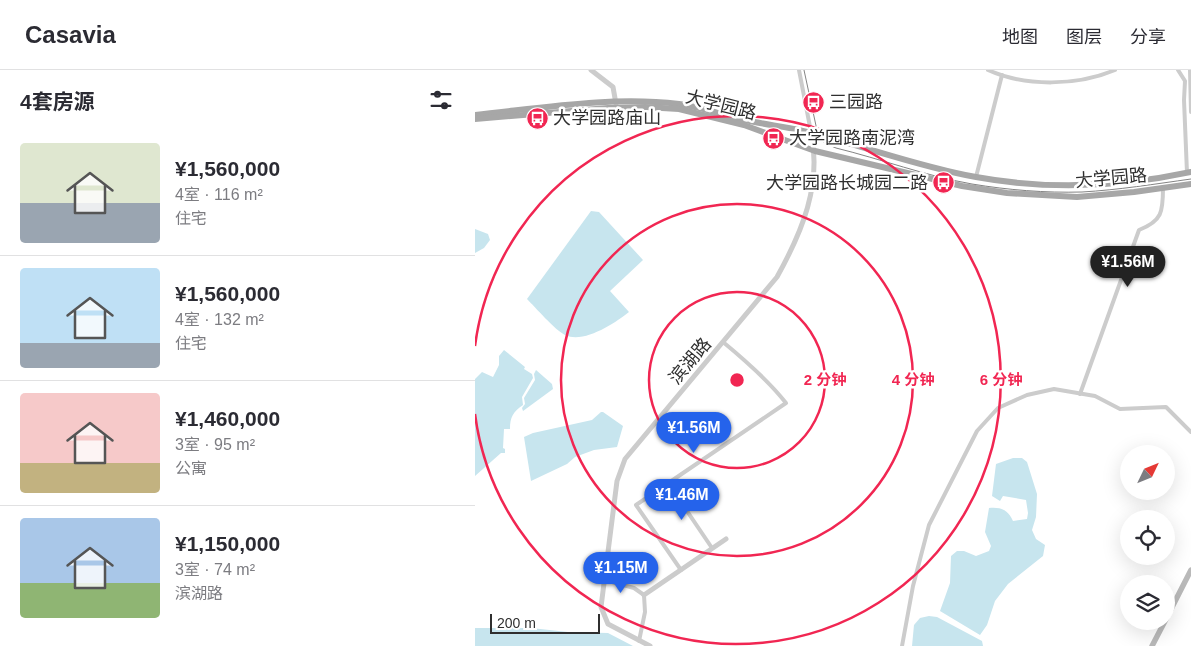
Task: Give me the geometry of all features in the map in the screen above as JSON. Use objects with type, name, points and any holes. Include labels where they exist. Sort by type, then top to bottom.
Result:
[{"type":"main road","name":"大学园路","points":[[475,115],[616,104],[680,104],[745,120],[811,132],[910,162],[976,177],[1019,183],[1078,185],[1116,183],[1189,173]]},
{"type":"main road","name":"大学园路","points":[[475,120],[616,104],[679,109],[744,125],[815,151],[962,186],[1007,193],[1077,197],[1191,184]]},
{"type":"main road","points":[[1175,602],[1191,570]]},
{"type":"main road","points":[[1152,646],[1161,630]]},
{"type":"street","points":[[591,70],[613,88],[616,104]]},
{"type":"street","points":[[799,70],[811,132]]},
{"type":"street","points":[[988,70],[1021,80],[1053,83],[1080,80],[1115,70]]},
{"type":"street","points":[[1178,70],[1185,81],[1184,100],[1189,173]]},
{"type":"street","points":[[1190,70],[1191,112]]},
{"type":"street","points":[[976,177],[1002,75]]},
{"type":"street","name":"滨湖路","points":[[650,646],[607,624],[601,607],[617,481],[625,459],[777,277],[795,246],[811,199],[815,151],[811,132]]},
{"type":"street","points":[[1081,394],[1139,230],[1153,225],[1161,211],[1163,188]]},
{"type":"street","points":[[681,570],[637,505],[786,403],[777,391],[751,365],[723,342]]},
{"type":"street","points":[[902,646],[913,586],[929,525],[977,431],[998,408],[1027,395],[1054,389],[1095,396],[1121,409],[1166,407],[1191,432]]},
{"type":"street","points":[[668,483],[712,548]]},
{"type":"street","points":[[644,595],[725,539]]},
{"type":"street","points":[[605,580],[634,588],[644,595]]},
{"type":"street","points":[[639,640],[645,612],[644,595]]},
{"type":"water","points":[[591,211],[599,212],[643,260],[610,291],[629,312],[599,331],[590,335],[573,337],[565,335],[556,328],[527,299]]},
{"type":"water","points":[[475,229],[488,234],[490,240],[484,248],[475,253]]},
{"type":"water","points":[[504,350],[525,367],[524,369],[532,374],[533,378],[522,397],[523,405],[513,415],[510,429],[504,429],[503,448],[505,453],[501,453],[475,476],[475,379],[482,372],[493,377],[499,365],[499,356]]},
{"type":"water","points":[[536,370],[552,384],[553,389],[523,411],[524,398],[535,380],[534,374]]},
{"type":"water","points":[[601,412],[623,426],[617,447],[594,450],[575,457],[567,464],[531,481],[524,437],[533,433],[592,420]]},
{"type":"water","points":[[1013,458],[1022,458],[1027,462],[1037,494],[1036,517],[1032,530],[1036,539],[1045,545],[1043,556],[1008,584],[995,601],[987,625],[980,635],[940,611],[950,583],[951,556],[957,551],[964,551],[976,556],[989,551],[991,546],[985,532],[989,508],[1004,510],[1013,521],[1027,519],[1026,500],[1003,496],[1000,501],[992,496],[996,464]]},
{"type":"water","points":[[937,617],[982,641],[983,646],[912,646],[914,625],[920,618]]},
{"type":"water","points":[[475,628],[531,628],[568,632],[608,633],[633,646],[475,646]]},
{"type":"tram line","points":[[804,70],[818,135],[824,143],[921,172],[955,181],[986,186],[1054,192],[1109,190],[1191,179]]},
{"type":"place","name":"三园路","points":[[813,102]]},
{"type":"place","name":"大学园路庙山","points":[[537,118]]},
{"type":"place","name":"大学园路南泥湾","points":[[773,138]]},
{"type":"place","name":"大学园路长城园二路","points":[[944,183]]}]
